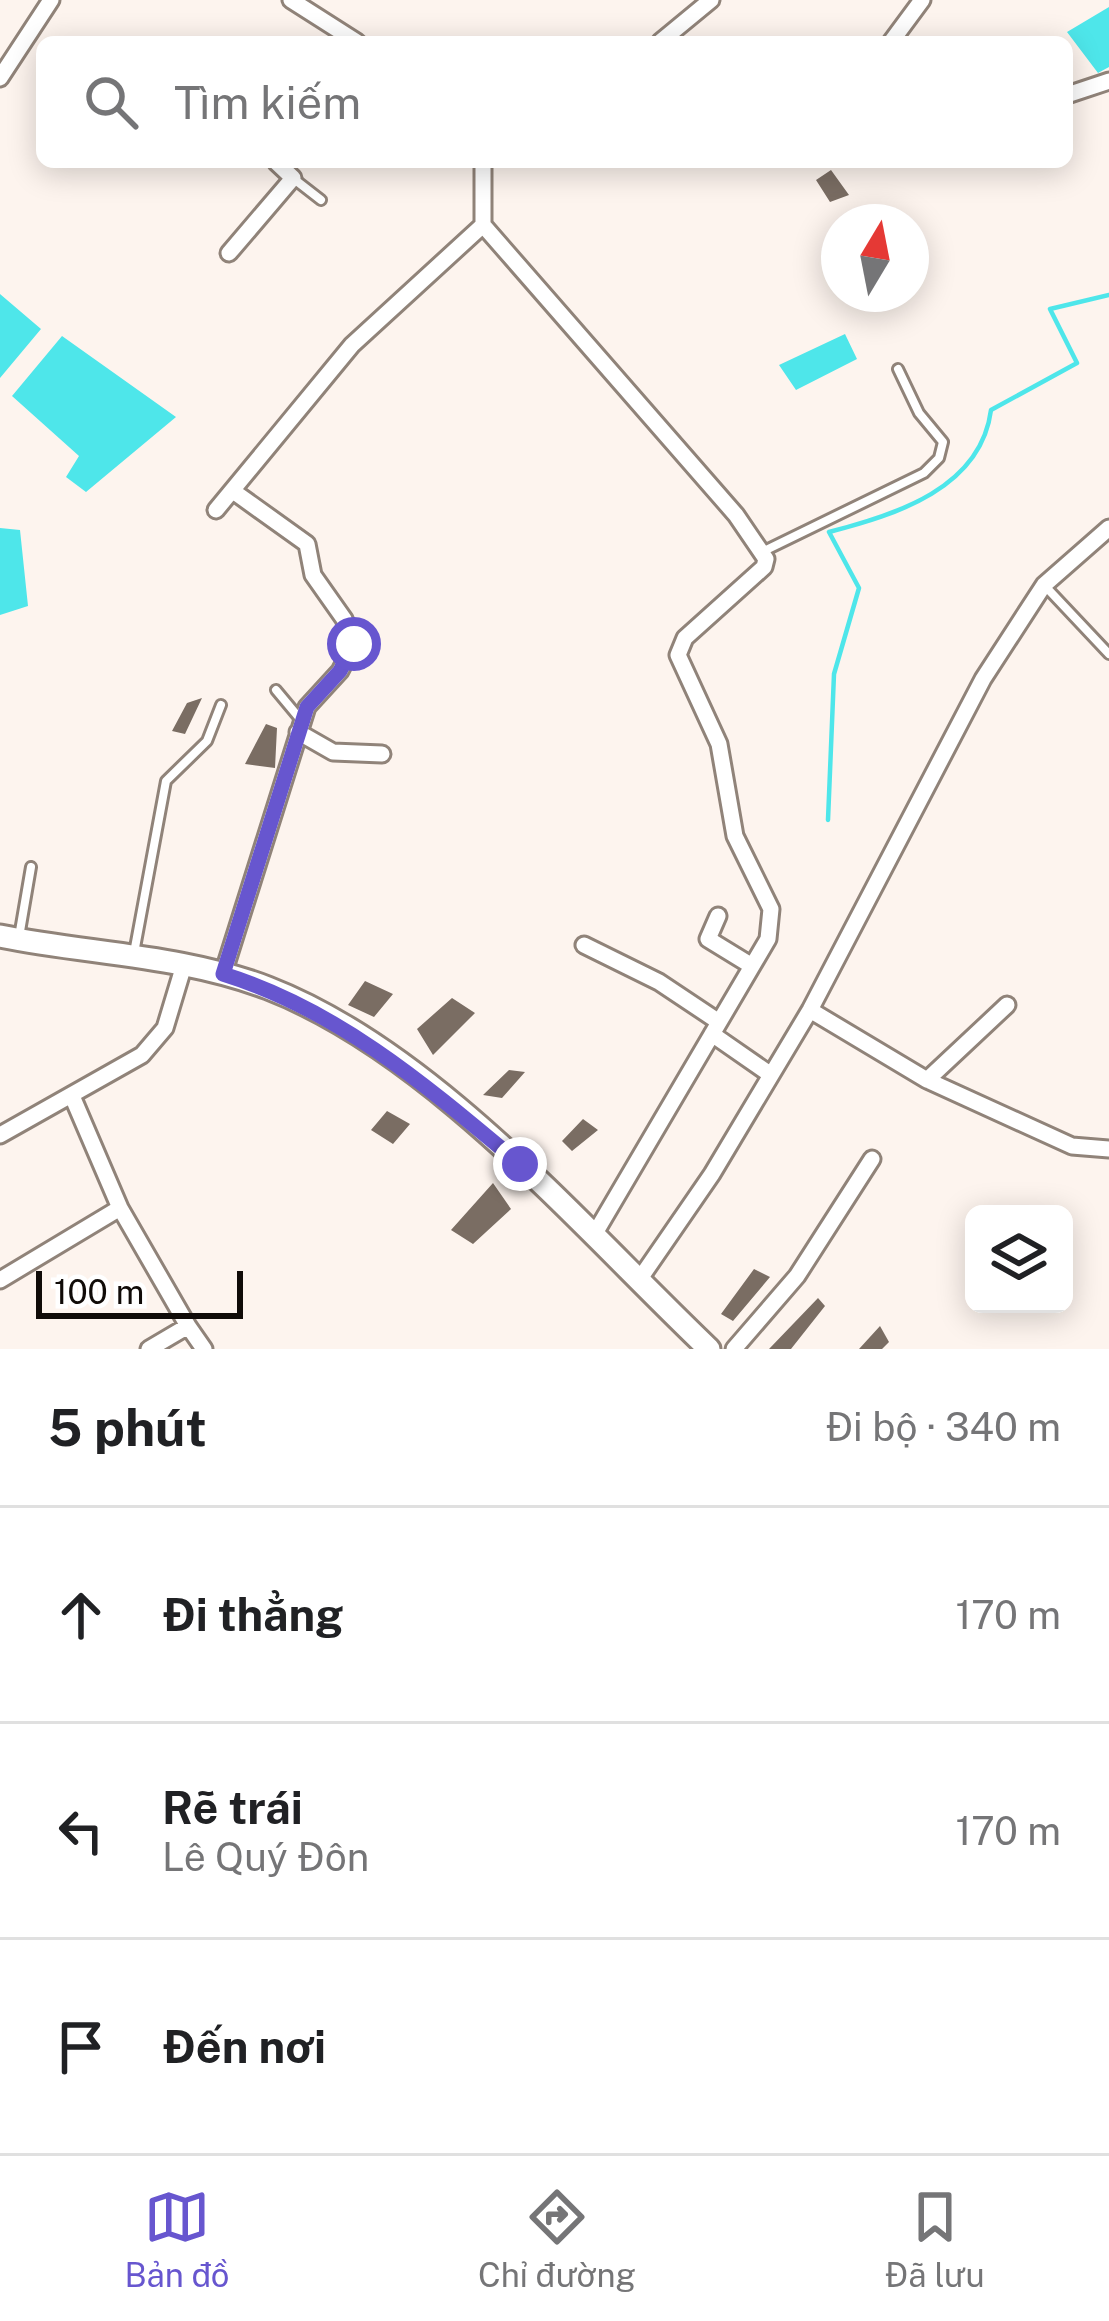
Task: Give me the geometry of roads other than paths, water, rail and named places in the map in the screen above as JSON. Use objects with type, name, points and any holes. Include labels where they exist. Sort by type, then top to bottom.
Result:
[{"type":"main road","points":[[9,938],[134,955],[223,974],[299,1002],[357,1035],[501,1148],[706,1348]]},
{"type":"street","points":[[0,78],[51,0]]},
{"type":"street","points":[[667,36],[711,0]]},
{"type":"street","points":[[895,36],[922,0]]},
{"type":"street","points":[[295,1],[342,36]]},
{"type":"street","points":[[1073,93],[1109,81]]},
{"type":"street","points":[[229,253],[293,178],[282,168]]},
{"type":"street","points":[[483,168],[483,225],[736,515],[762,552],[764,567],[685,638],[678,655],[719,744],[734,836],[771,909],[768,939],[594,1235]]},
{"type":"street","points":[[216,510],[352,346],[483,225]]},
{"type":"street","points":[[223,974],[307,707],[350,656],[353,632],[313,575],[307,544],[233,491]]},
{"type":"street","points":[[639,1280],[810,1010],[983,679],[1044,585],[1109,528]]},
{"type":"street","points":[[300,727],[343,754],[382,754]]},
{"type":"street","points":[[718,916],[708,938],[752,966]]},
{"type":"street","points":[[584,945],[659,982],[771,1075]]},
{"type":"street","points":[[0,1136],[142,1055],[166,1028],[184,965]]},
{"type":"street","points":[[927,1080],[1007,1005]]},
{"type":"street","points":[[810,1010],[927,1080],[1072,1146],[1109,1149]]},
{"type":"street","points":[[72,1096],[120,1208],[203,1349]]},
{"type":"street","points":[[734,1349],[797,1276],[872,1159]]},
{"type":"street","points":[[0,1280],[120,1208]]},
{"type":"street","points":[[149,1349],[188,1326]]},
{"type":"lane","points":[[293,178],[321,200]]},
{"type":"lane","points":[[762,552],[924,473],[939,458],[943,442],[919,413],[898,369]]},
{"type":"lane","points":[[1044,585],[1109,654]]},
{"type":"lane","points":[[276,690],[300,727]]},
{"type":"lane","points":[[134,955],[166,782],[207,741],[221,705]]},
{"type":"lane","points":[[9,938],[31,867]]},
{"type":"water","points":[[1109,7],[1109,67],[1098,73],[1067,32]]},
{"type":"water","points":[[0,294],[41,329],[0,378]]},
{"type":"water","points":[[845,334],[857,359],[796,390],[779,365]]},
{"type":"water","points":[[62,336],[176,417],[86,492],[66,477],[79,456],[12,396]]},
{"type":"water","points":[[0,528],[20,530],[28,606],[0,615]]},
{"type":"waterway","points":[[828,820],[834,674],[859,588],[829,532],[907,506],[953,478],[984,437],[991,410],[1077,363],[1050,309],[1109,295]]}]
